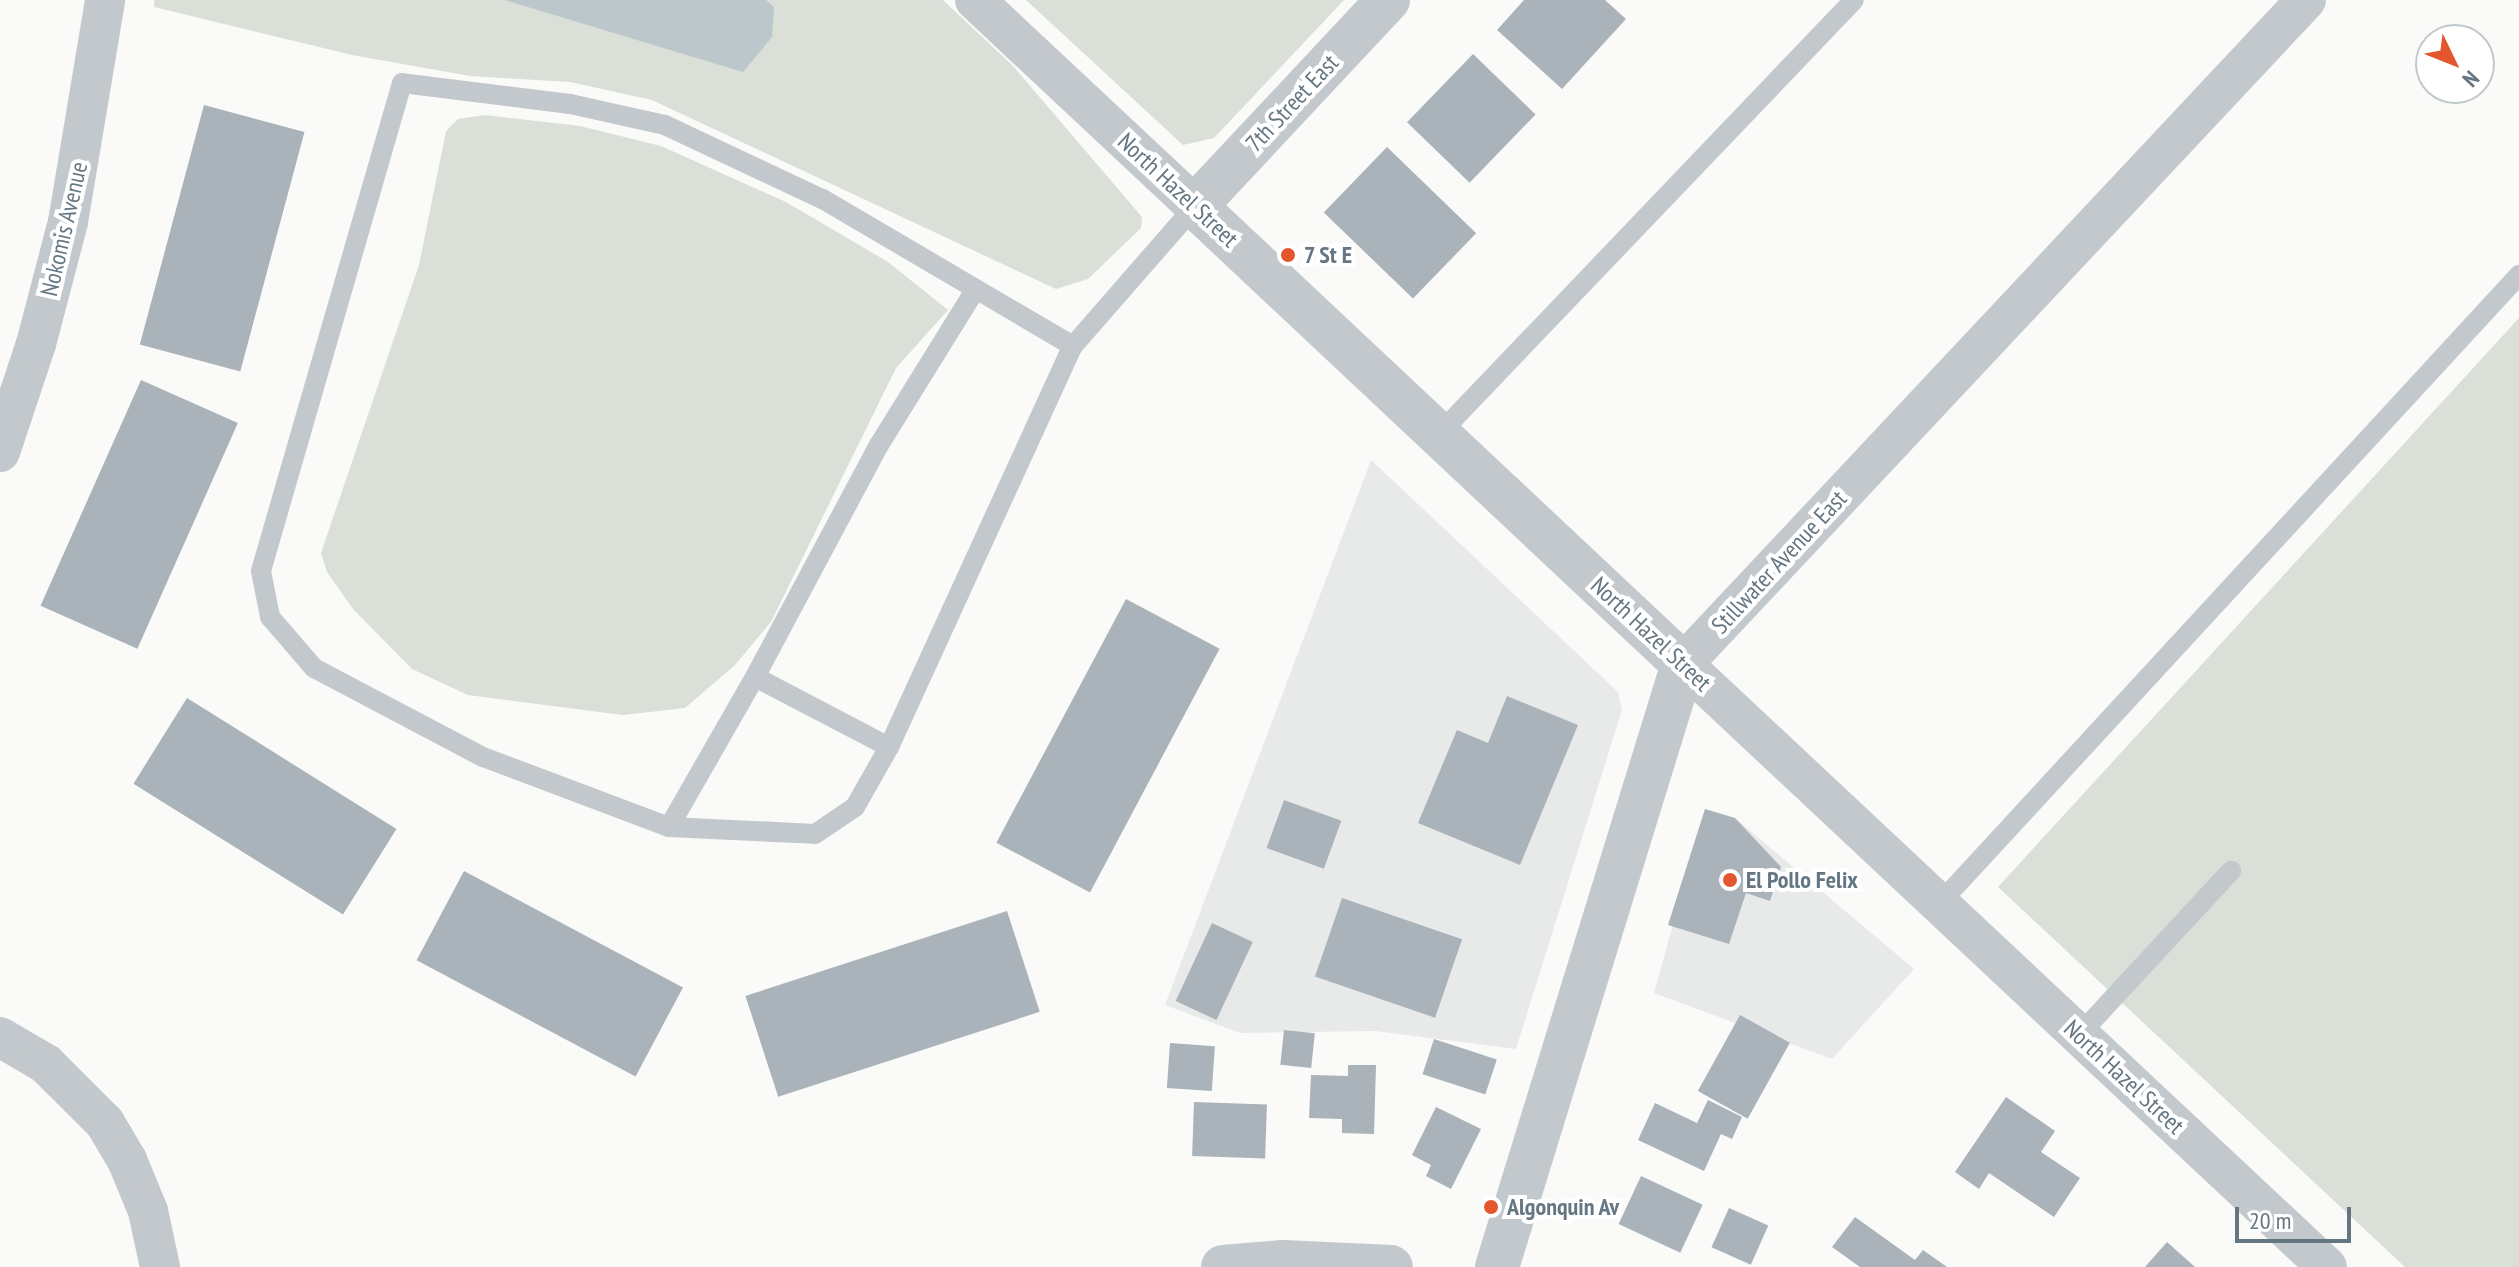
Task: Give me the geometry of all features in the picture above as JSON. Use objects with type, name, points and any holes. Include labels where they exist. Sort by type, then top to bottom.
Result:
[{"type":"street","name":"Nokomis Avenue","points":[[0,452],[36,344],[68,222],[105,0]]},
{"type":"street","name":"North Hazel Street","points":[[975,0],[2327,1267]]},
{"type":"street","name":"7th Street East","points":[[1195,206],[1388,0]]},
{"type":"street","name":"Stillwater Avenue East","points":[[1497,1267],[1683,664],[2306,0]]},
{"type":"street","points":[[0,1037],[46,1064],[105,1123],[127,1160],[148,1211],[160,1267]]},
{"type":"street","points":[[1223,1267],[1283,1262],[1391,1267]]},
{"type":"lane","points":[[1439,434],[1854,0]]},
{"type":"lane","points":[[1073,346],[974,292],[822,199],[665,125],[570,104],[402,83],[261,571],[270,617],[314,668],[469,749],[669,827],[815,834],[855,807],[889,747],[1073,346],[1195,206]]},
{"type":"lane","points":[[1939,904],[2519,275]]},
{"type":"lane","points":[[669,827],[755,677],[879,445],[974,292]]},
{"type":"lane","points":[[755,677],[889,747]]},
{"type":"lane","points":[[2079,1035],[2231,871]]},
{"type":"shaded area","points":[[154,0],[943,0],[1013,66],[1142,217],[1141,228],[1088,279],[1056,289],[652,100],[570,82],[470,76],[352,55],[154,7]]},
{"type":"shaded area","points":[[505,0],[766,0],[774,7],[772,37],[743,72]]},
{"type":"shaded area","points":[[1026,0],[1344,0],[1214,138],[1183,145]]},
{"type":"shaded area","points":[[485,115],[580,126],[661,146],[786,202],[888,262],[948,310],[896,368],[771,622],[735,665],[685,708],[623,715],[468,695],[412,669],[353,609],[327,572],[321,553],[419,265],[446,131],[458,119]]},
{"type":"shaded area","points":[[2519,318],[2519,1267],[2405,1267],[1998,887]]},
{"type":"shaded area","points":[[1371,460],[1618,692],[1622,710],[1516,1049],[1375,1031],[1240,1033],[1165,1005]]},
{"type":"shaded area","points":[[1705,809],[1735,818],[1914,969],[1832,1059],[1654,993]]},
{"type":"building","points":[[1524,0],[1605,0],[1626,19],[1562,89],[1497,30]]},
{"type":"building","points":[[1473,54],[1536,114],[1470,183],[1407,122]]},
{"type":"building","points":[[204,105],[304,132],[240,371],[140,345]]},
{"type":"building","points":[[1387,147],[1476,233],[1413,299],[1324,212]]},
{"type":"building","points":[[141,380],[238,423],[137,649],[41,606]]},
{"type":"building","points":[[1126,599],[1220,649],[1090,892],[996,843]]},
{"type":"building","points":[[1507,696],[1578,725],[1520,865],[1418,823],[1457,730],[1488,743]]},
{"type":"building","points":[[187,698],[396,829],[343,915],[133,784]]},
{"type":"building","points":[[1284,800],[1341,821],[1324,869],[1267,848]]},
{"type":"building","name":"El Pollo Felix","points":[[1705,809],[1735,818],[1781,867],[1770,901],[1746,893],[1729,944],[1668,925]]},
{"type":"building","points":[[464,871],[683,987],[636,1077],[417,960]]},
{"type":"building","points":[[1342,898],[1462,939],[1435,1018],[1315,976]]},
{"type":"building","points":[[1007,911],[1040,1012],[778,1097],[745,996]]},
{"type":"building","points":[[1212,923],[1253,942],[1216,1020],[1176,1001]]},
{"type":"building","points":[[1740,1015],[1790,1043],[1748,1119],[1698,1091]]},
{"type":"building","points":[[1284,1030],[1315,1033],[1311,1068],[1280,1065]]},
{"type":"building","points":[[1434,1039],[1497,1059],[1485,1095],[1423,1074]]},
{"type":"building","points":[[1170,1043],[1215,1046],[1212,1091],[1167,1088]]},
{"type":"building","points":[[1348,1065],[1376,1065],[1374,1134],[1342,1133],[1342,1119],[1309,1118],[1311,1075],[1348,1076]]},
{"type":"building","points":[[2006,1097],[2055,1131],[2041,1152],[2080,1178],[2054,1217],[1989,1173],[1979,1189],[1955,1172]]},
{"type":"building","points":[[1708,1100],[1742,1117],[1732,1139],[1721,1134],[1704,1171],[1638,1140],[1655,1103],[1697,1123]]},
{"type":"building","points":[[1194,1102],[1267,1105],[1265,1159],[1192,1156]]},
{"type":"building","points":[[1436,1107],[1481,1129],[1451,1189],[1426,1176],[1431,1165],[1412,1155]]},
{"type":"building","points":[[1641,1176],[1703,1205],[1680,1253],[1619,1224]]},
{"type":"building","points":[[1729,1208],[1768,1225],[1751,1265],[1712,1247]]},
{"type":"building","points":[[1855,1217],[1915,1260],[1923,1250],[1947,1267],[1860,1267],[1832,1247]]},
{"type":"building","points":[[2167,1242],[2195,1267],[2145,1267]]},
{"type":"place","name":"7 St E","points":[[1288,255]]},
{"type":"place","name":"El Pollo Felix","points":[[1730,880]]},
{"type":"place","name":"Algonquin Av","points":[[1491,1207]]}]
